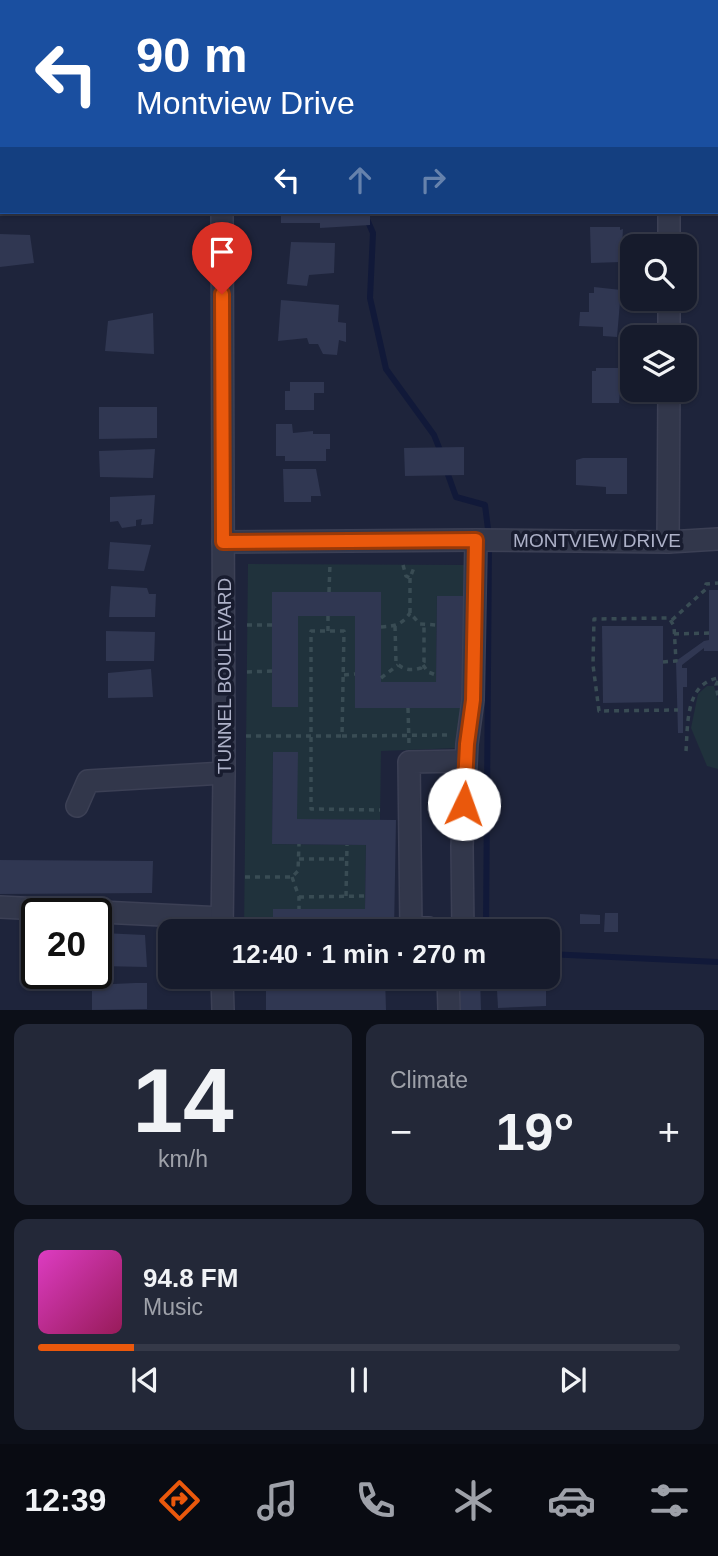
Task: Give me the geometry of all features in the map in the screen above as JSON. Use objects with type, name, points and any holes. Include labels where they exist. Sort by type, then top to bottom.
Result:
[{"type":"street","name":"TUNNEL BOULEVARD","points":[[222,214],[225,773],[222,919]]},
{"type":"street","points":[[669,214],[669,234]]},
{"type":"street","points":[[668,542],[669,402]]},
{"type":"street","points":[[463,919],[466,761],[473,700],[476,540]]},
{"type":"street","name":"MONTVIEW DRIVE","points":[[223,542],[718,540]]},
{"type":"street","points":[[411,919],[409,762],[466,761]]},
{"type":"street","points":[[77,806],[88,780],[225,773]]},
{"type":"street","points":[[0,907],[158,920]]},
{"type":"street","points":[[222,989],[223,1010]]},
{"type":"street","points":[[449,989],[449,1010]]},
{"type":"path","points":[[329,592],[330,564]]},
{"type":"path","points":[[403,565],[406,576],[410,578]]},
{"type":"path","points":[[381,627],[404,622],[410,613],[410,578],[415,565]]},
{"type":"path","points":[[672,620],[706,589],[706,584],[718,583]]},
{"type":"path","points":[[410,613],[420,624],[437,625]]},
{"type":"path","points":[[328,616],[328,631]]},
{"type":"path","points":[[672,620],[594,619],[593,665],[599,711],[678,710]]},
{"type":"path","points":[[663,662],[676,661],[672,620]]},
{"type":"path","points":[[247,625],[272,625]]},
{"type":"path","points":[[424,625],[423,665],[428,672],[436,675]]},
{"type":"path","points":[[395,626],[396,663],[403,669],[412,671],[423,665]]},
{"type":"path","points":[[342,736],[344,631],[311,631],[311,809],[380,810]]},
{"type":"path","points":[[674,634],[709,633]]},
{"type":"path","points":[[381,678],[398,665]]},
{"type":"path","points":[[247,672],[272,671]]},
{"type":"path","points":[[344,674],[355,674]]},
{"type":"path","points":[[686,751],[694,695],[703,684],[718,679],[718,696]]},
{"type":"path","points":[[408,708],[410,750]]},
{"type":"path","points":[[246,736],[461,736]]},
{"type":"path","points":[[245,877],[292,877],[298,871],[299,844]]},
{"type":"path","points":[[346,897],[347,845]]},
{"type":"path","points":[[299,859],[347,859]]},
{"type":"path","points":[[292,877],[299,897],[299,909]]},
{"type":"path","points":[[299,897],[365,896]]},
{"type":"shaded area","points":[[248,564],[464,565],[467,657],[459,748],[381,751],[380,820],[297,819],[297,752],[273,752],[272,844],[366,845],[365,909],[274,909],[274,919],[244,919]],"holes":[[[273,592],[381,592],[381,682],[436,682],[437,596],[463,596],[462,708],[355,708],[355,616],[298,616],[298,707],[272,707]]]},
{"type":"shaded area","points":[[707,686],[714,686],[718,700],[718,769],[707,766],[691,728],[698,694]]},
{"type":"building","points":[[281,214],[370,214],[370,225],[320,228],[320,223],[281,223]]},
{"type":"building","points":[[590,227],[623,229],[623,234],[620,234],[620,262],[591,263]]},
{"type":"building","points":[[0,234],[30,235],[34,263],[0,267]]},
{"type":"building","points":[[291,242],[335,243],[334,273],[309,275],[307,286],[287,284]]},
{"type":"building","points":[[594,287],[620,290],[617,337],[603,336],[603,327],[579,326],[580,312],[589,312],[589,293],[594,293]]},
{"type":"building","points":[[281,300],[339,305],[338,322],[346,323],[346,342],[339,340],[337,355],[323,354],[318,344],[309,344],[307,338],[278,341]]},
{"type":"building","points":[[153,313],[154,354],[105,351],[108,321]]},
{"type":"building","points":[[596,368],[620,368],[619,403],[592,403],[592,371],[596,371]]},
{"type":"building","points":[[290,382],[324,382],[324,393],[314,393],[314,410],[285,410],[285,391],[290,391]]},
{"type":"building","points":[[99,407],[157,407],[157,438],[99,439]]},
{"type":"building","points":[[276,424],[292,424],[293,433],[313,431],[313,434],[330,434],[330,449],[326,449],[326,461],[285,461],[285,456],[276,456]]},
{"type":"building","points":[[464,447],[464,475],[405,476],[404,448]]},
{"type":"building","points":[[155,449],[153,478],[100,477],[99,451]]},
{"type":"building","points":[[627,458],[627,494],[606,494],[606,487],[576,485],[576,460]]},
{"type":"building","points":[[283,469],[316,469],[321,496],[311,496],[311,502],[284,502]]},
{"type":"building","points":[[155,495],[153,524],[141,525],[142,519],[136,520],[136,526],[122,528],[118,521],[110,522],[110,497]]},
{"type":"building","points":[[110,542],[151,545],[144,571],[108,569]]},
{"type":"building","points":[[111,586],[147,588],[149,594],[156,594],[155,617],[109,617]]},
{"type":"building","points":[[709,590],[718,590],[718,651],[704,651],[704,648],[682,665],[682,668],[687,668],[687,687],[683,687],[683,733],[678,733],[676,661],[709,640]]},
{"type":"building","points":[[272,592],[381,592],[381,682],[436,682],[437,596],[463,596],[463,708],[355,708],[355,616],[298,616],[298,707],[272,707]]},
{"type":"building","points":[[602,626],[663,626],[663,702],[603,703]]},
{"type":"building","points":[[106,631],[155,632],[154,661],[106,661]]},
{"type":"building","points":[[151,669],[153,697],[108,698],[108,673]]},
{"type":"building","points":[[273,752],[298,752],[297,819],[396,820],[394,919],[273,919],[273,909],[365,909],[366,845],[272,844]]},
{"type":"building","points":[[0,860],[153,861],[152,893],[0,894]]},
{"type":"building","points":[[605,913],[618,913],[618,932],[604,932]]},
{"type":"building","points":[[580,914],[600,915],[600,924],[580,924]]},
{"type":"building","points":[[112,933],[145,935],[147,967],[112,966]]},
{"type":"building","points":[[147,983],[147,1009],[92,1010],[92,989],[112,989],[112,984]]},
{"type":"building","points":[[266,989],[385,989],[386,1010],[266,1010]]},
{"type":"building","points":[[454,989],[480,989],[481,1010],[455,1010]]},
{"type":"building","points":[[546,989],[546,1006],[498,1008],[497,990]]},
{"type":"waterway","points":[[362,214],[373,233],[370,298],[386,369],[434,435],[442,455]]},
{"type":"waterway","points":[[446,469],[456,497],[485,505],[489,537],[486,919]]},
{"type":"waterway","points":[[560,955],[718,962]]},
{"type":"route","points":[[222,294],[223,542],[476,540],[473,700],[467,744],[464,804]]}]
